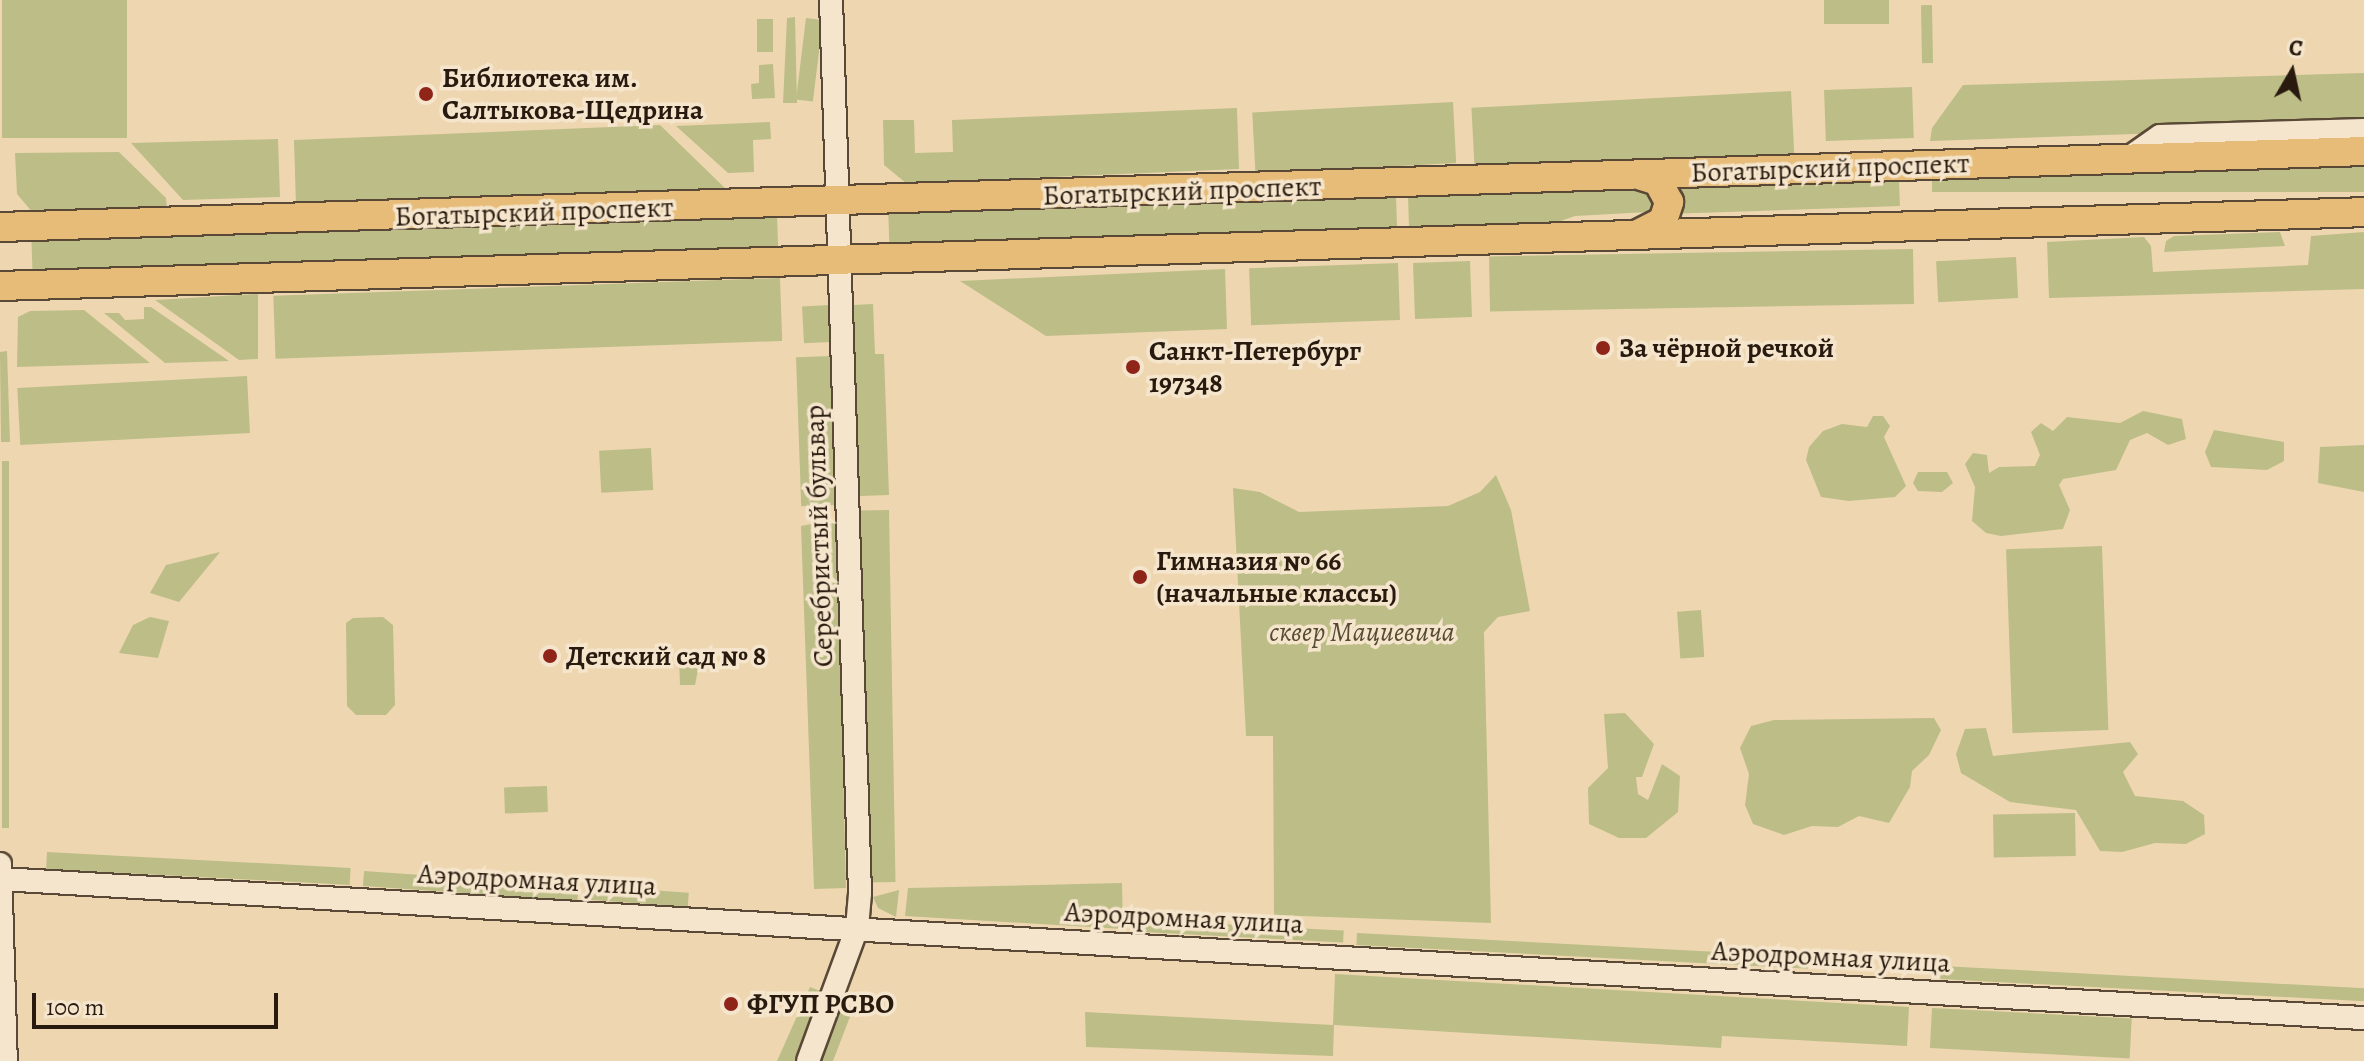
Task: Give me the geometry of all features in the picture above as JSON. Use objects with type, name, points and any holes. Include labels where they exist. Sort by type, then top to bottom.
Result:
[{"type":"main road","name":"Богатырский проспект","points":[[0,227],[2364,151]]},
{"type":"main road","points":[[1630,174],[1658,181],[1669,202],[1663,221],[1633,235]]},
{"type":"main road","points":[[0,286],[2364,212]]},
{"type":"street","name":"Серебристый бульвар","points":[[808,1061],[857,928],[831,0]]},
{"type":"street","points":[[2127,159],[2160,136],[2364,130]]},
{"type":"street","points":[[0,864],[6,1061]]},
{"type":"street","name":"Аэродромная улица","points":[[1,879],[2364,1018]]},
{"type":"green space","points":[[2,0],[127,0],[127,138],[2,138]]},
{"type":"green space","points":[[1824,0],[1889,0],[1889,24],[1824,24]]},
{"type":"green space","points":[[1921,5],[1932,5],[1933,63],[1922,63]]},
{"type":"green space","points":[[795,17],[797,103],[783,103],[787,18]]},
{"type":"green space","points":[[806,18],[823,20],[813,101],[796,99]]},
{"type":"green space","points":[[757,19],[773,19],[773,52],[757,52]]},
{"type":"green space","points":[[773,64],[775,98],[752,99],[751,84],[759,83],[759,65]]},
{"type":"green space","points":[[2364,73],[2364,126],[1930,141],[1932,128],[1963,85]]},
{"type":"green space","points":[[1912,87],[1914,138],[1826,141],[1824,90]]},
{"type":"green space","points":[[1791,91],[1794,154],[1475,171],[1471,108]]},
{"type":"green space","points":[[1453,102],[1456,163],[1255,173],[1252,113]]},
{"type":"green space","points":[[1237,108],[1239,169],[906,183],[884,165],[883,120],[914,120],[915,153],[953,152],[952,120]]},
{"type":"green space","points":[[770,122],[771,139],[753,140],[754,172],[728,173],[676,126]]},
{"type":"green space","points":[[660,125],[725,188],[296,206],[294,140]]},
{"type":"green space","points":[[278,139],[280,197],[183,200],[131,143]]},
{"type":"green space","points":[[119,152],[166,198],[167,208],[33,213],[17,194],[15,153]]},
{"type":"green space","points":[[1932,165],[2364,165],[2364,192],[1932,192]]},
{"type":"green space","points":[[1899,179],[1900,206],[1674,214],[1673,187]]},
{"type":"green space","points":[[1649,187],[1655,190],[1655,210],[1649,212],[1575,216],[1549,225],[1409,229],[1408,195]]},
{"type":"green space","points":[[1396,196],[1397,229],[889,247],[888,214]]},
{"type":"green space","points":[[777,215],[778,249],[33,275],[31,241]]},
{"type":"green space","points":[[2280,232],[2285,246],[2164,252],[2166,241],[2174,236]]},
{"type":"green space","points":[[2364,232],[2364,289],[2049,298],[2047,242],[2144,237],[2151,246],[2153,272],[2308,265],[2311,236]]},
{"type":"green space","points":[[1913,249],[1914,304],[1490,311],[1489,256]]},
{"type":"green space","points":[[2016,257],[2018,298],[1938,302],[1936,261]]},
{"type":"green space","points":[[1470,261],[1472,317],[1415,319],[1413,263]]},
{"type":"green space","points":[[1398,263],[1400,320],[1251,325],[1249,268]]},
{"type":"green space","points":[[1225,269],[1227,329],[1046,336],[960,281]]},
{"type":"green space","points":[[780,278],[782,341],[276,359],[273,296]]},
{"type":"green space","points":[[258,294],[258,359],[239,360],[155,300]]},
{"type":"green space","points":[[873,304],[875,354],[884,354],[889,495],[860,496],[853,305]]},
{"type":"green space","points":[[829,305],[831,342],[804,343],[802,306]]},
{"type":"green space","points":[[144,307],[151,307],[229,361],[165,363],[104,313],[119,313],[125,320],[144,319]]},
{"type":"green space","points":[[84,310],[150,363],[17,367],[18,317],[30,311]]},
{"type":"green space","points":[[7,351],[10,442],[1,442],[0,352]]},
{"type":"green space","points":[[831,356],[836,505],[801,506],[796,357]]},
{"type":"green space","points":[[247,376],[250,433],[20,445],[17,388]]},
{"type":"green space","points":[[2143,411],[2182,419],[2186,439],[2168,445],[2147,433],[2130,440],[2116,470],[2063,479],[2059,485],[2070,510],[2063,529],[2001,536],[1986,533],[1972,521],[1975,487],[1965,464],[1973,453],[1987,455],[1989,473],[1999,467],[2035,466],[2040,455],[2031,432],[2041,423],[2053,431],[2067,417],[2120,423]]},
{"type":"green space","points":[[1873,416],[1883,416],[1890,426],[1884,437],[1906,486],[1895,497],[1849,501],[1821,497],[1806,460],[1809,447],[1823,431],[1842,424],[1867,427]]},
{"type":"green space","points":[[2214,430],[2284,442],[2284,461],[2267,470],[2211,467],[2205,452]]},
{"type":"green space","points":[[2364,445],[2364,492],[2318,483],[2320,447]]},
{"type":"green space","points":[[651,448],[653,490],[601,493],[599,451]]},
{"type":"green space","points":[[2,461],[9,461],[9,828],[2,828]]},
{"type":"green space","points":[[1918,472],[1947,472],[1953,483],[1942,492],[1918,491],[1913,483]]},
{"type":"green space","name":"сквер Мациевича","points":[[1496,475],[1511,510],[1530,611],[1498,617],[1484,632],[1491,923],[1274,915],[1273,736],[1246,736],[1233,488],[1260,492],[1299,512],[1448,506],[1480,492]]},
{"type":"green space","points":[[889,510],[895,882],[866,882],[860,511]]},
{"type":"green space","points":[[832,520],[837,524],[846,888],[814,889],[801,526]]},
{"type":"green space","points":[[2102,546],[2108,730],[2012,733],[2006,549]]},
{"type":"green space","points":[[220,552],[179,602],[150,593],[166,565]]},
{"type":"green space","points":[[1701,610],[1704,657],[1680,659],[1677,612]]},
{"type":"green space","points":[[150,617],[169,621],[158,658],[119,653],[133,625]]},
{"type":"green space","points":[[383,617],[393,625],[395,705],[386,715],[356,715],[347,706],[346,623],[353,618]]},
{"type":"green space","points":[[679,659],[700,660],[695,685],[680,685]]},
{"type":"green space","points":[[1625,713],[1654,744],[1642,777],[1636,777],[1638,794],[1648,800],[1662,764],[1680,776],[1678,812],[1646,838],[1619,838],[1589,824],[1588,788],[1608,768],[1604,714]]},
{"type":"green space","points":[[1934,718],[1941,730],[1929,755],[1912,771],[1910,787],[1889,823],[1859,816],[1838,827],[1812,826],[1784,835],[1753,824],[1745,805],[1749,774],[1740,748],[1751,726],[1774,720]]},
{"type":"green space","points":[[1986,728],[1993,756],[2130,742],[2138,754],[2123,772],[2135,796],[2183,801],[2204,815],[2205,834],[2186,844],[2155,843],[2122,852],[2100,851],[2076,810],[2010,802],[1961,773],[1956,754],[1965,729]]},
{"type":"green space","points":[[547,786],[548,812],[505,813],[504,788]]},
{"type":"green space","points":[[2075,813],[2076,856],[1994,857],[1993,814]]},
{"type":"green space","points":[[47,852],[351,868],[350,885],[46,869]]},
{"type":"green space","points":[[364,871],[578,886],[577,901],[363,886]]},
{"type":"green space","points":[[1122,883],[1123,929],[905,916],[908,888]]},
{"type":"green space","points":[[592,886],[689,893],[688,907],[591,900]]},
{"type":"green space","points":[[899,890],[896,917],[878,908],[873,897]]},
{"type":"green space","points":[[1142,920],[1344,931],[1343,943],[1141,932]]},
{"type":"green space","points":[[1357,933],[1808,957],[1808,969],[1356,945]]},
{"type":"green space","points":[[1941,966],[2364,988],[2364,1001],[1940,979]]},
{"type":"green space","points":[[1335,974],[1909,1007],[1907,1046],[1722,1036],[1721,1048],[1334,1025],[1333,1056],[1086,1047],[1085,1012],[1333,1025]]},
{"type":"green space","points":[[810,987],[823,992],[795,1061],[777,1061]]},
{"type":"green space","points":[[844,1000],[853,1009],[833,1061],[820,1061]]},
{"type":"green space","points":[[1932,1008],[2132,1018],[2130,1058],[1930,1048]]},
{"type":"place","name":"Библиотека им. Салтыкова-Щедрина","points":[[426,94]]},
{"type":"place","name":"За чёрной речкой","points":[[1603,348]]},
{"type":"place","name":"Санкт-Петербург 197348","points":[[1133,367]]},
{"type":"place","name":"Гимназия № 66 (начальные классы)","points":[[1140,577]]},
{"type":"place","name":"Детский сад № 8","points":[[550,656]]},
{"type":"place","name":"ФГУП РСВО","points":[[731,1004]]}]
